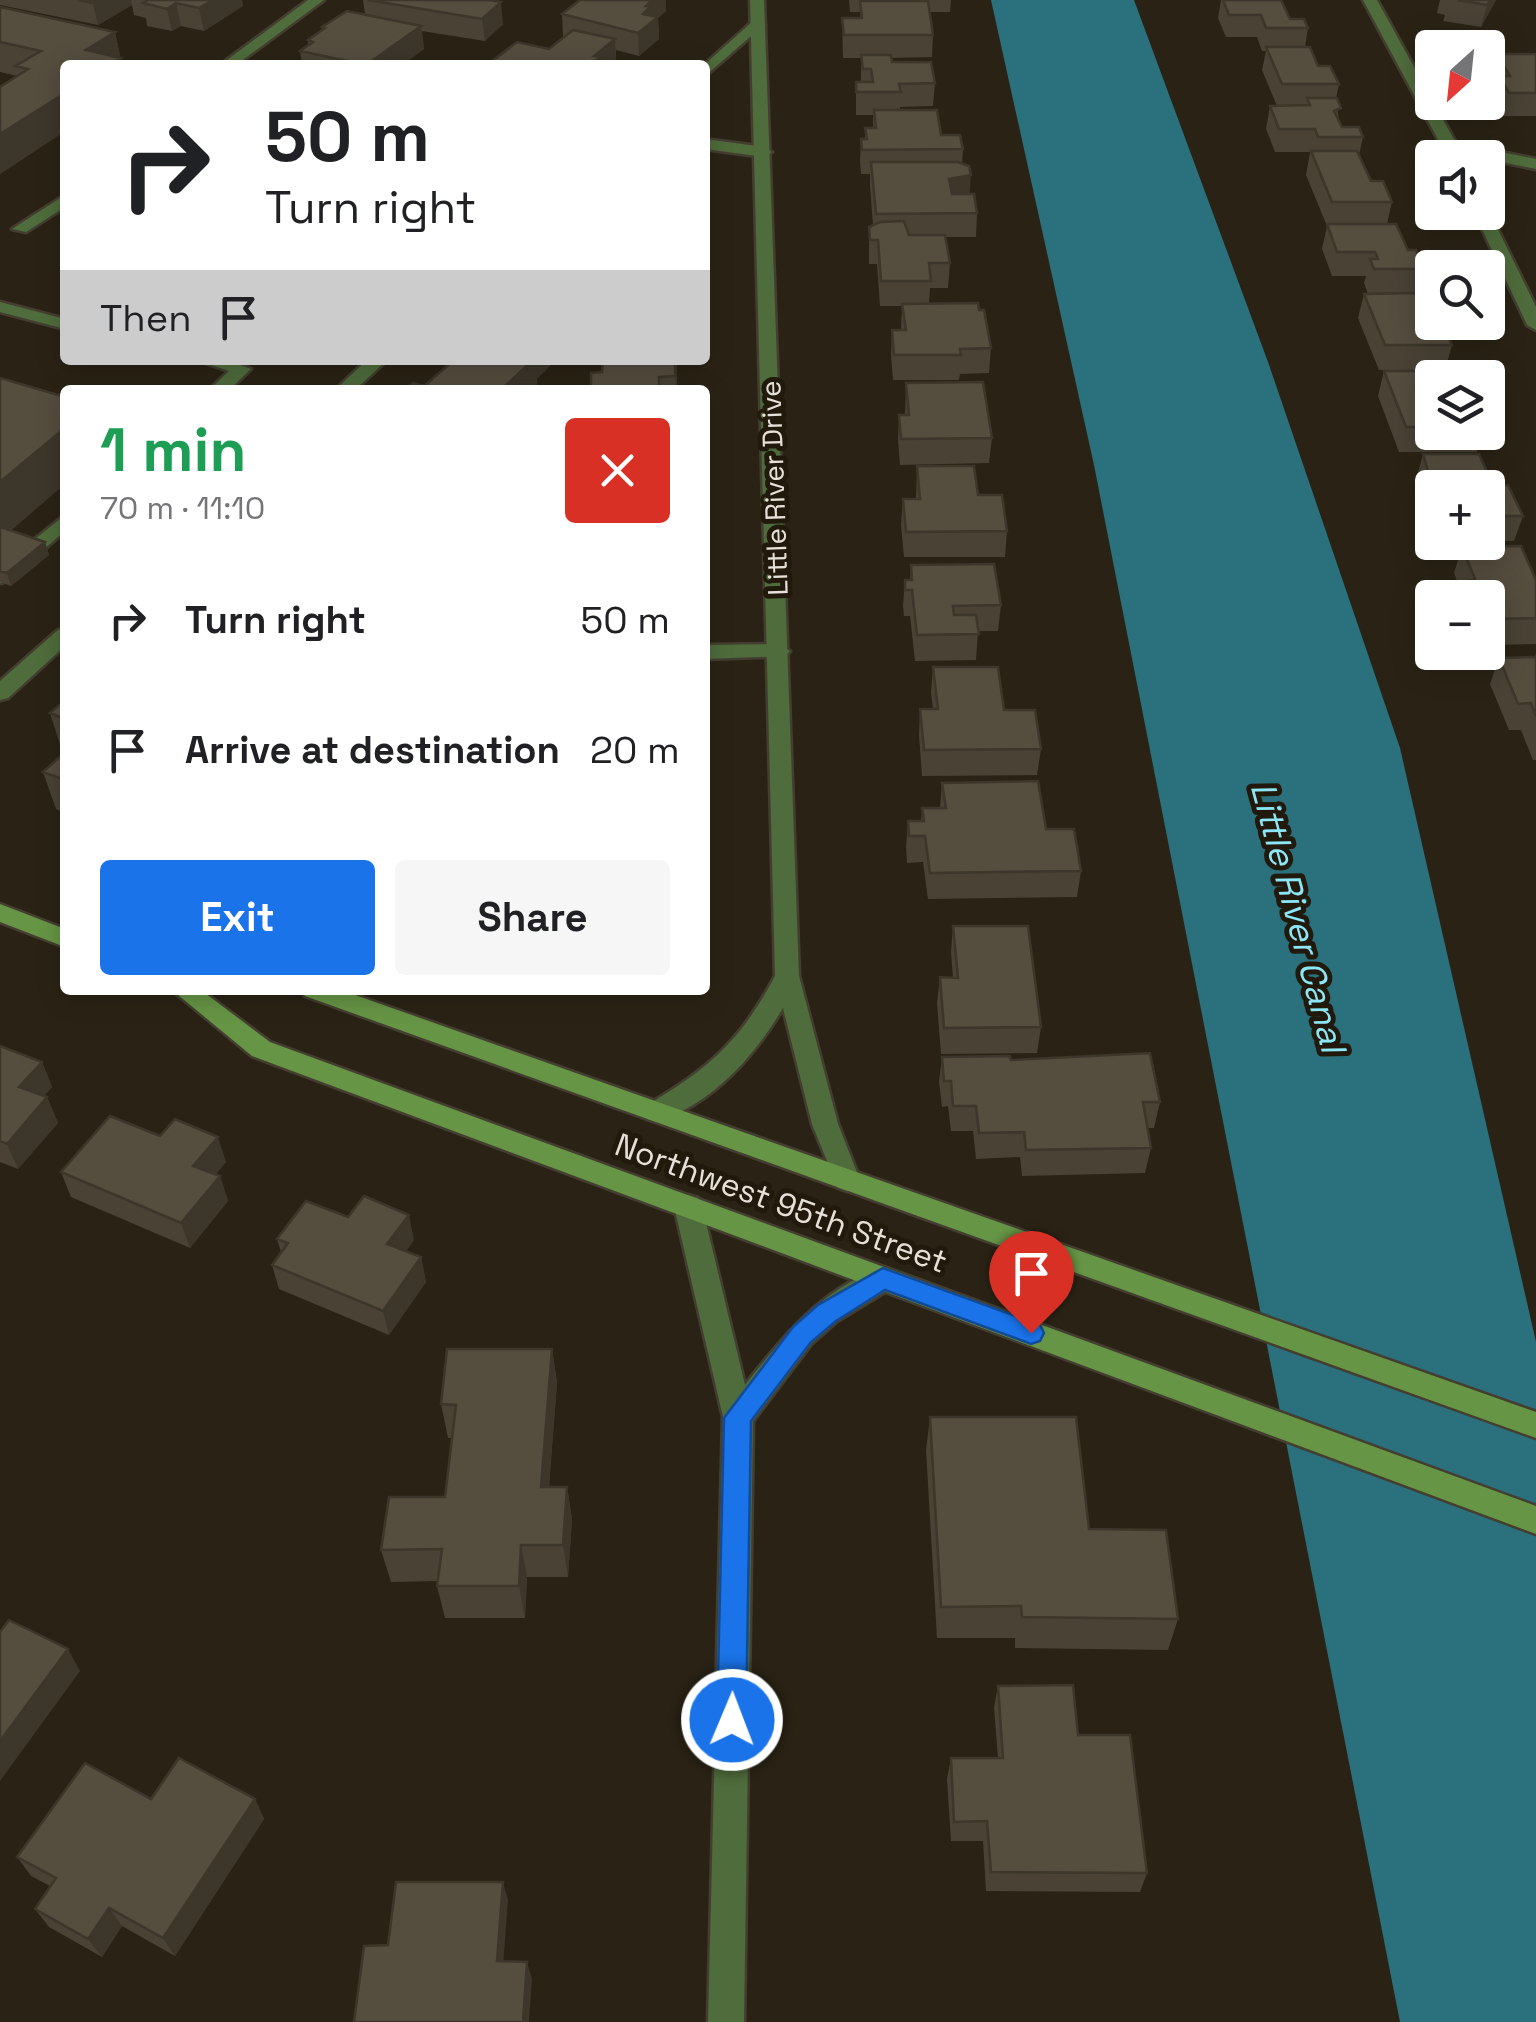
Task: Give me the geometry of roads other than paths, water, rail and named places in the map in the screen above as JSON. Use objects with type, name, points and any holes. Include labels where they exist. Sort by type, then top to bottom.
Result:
[{"type":"main road","points":[[0,913],[60,936]]},
{"type":"main road","name":"Northwest 95th Street","points":[[191,995],[261,1049],[1536,1520]]},
{"type":"main road","name":"Northwest 95th Street","points":[[328,995],[1536,1425]]},
{"type":"street","points":[[234,60],[317,0]]},
{"type":"street","name":"Little River Drive","points":[[757,0],[788,976],[825,1124],[847,1180]]},
{"type":"street","points":[[1370,0],[1447,140]]},
{"type":"street","points":[[710,67],[758,24]]},
{"type":"street","points":[[710,145],[764,152]]},
{"type":"street","points":[[1505,159],[1536,164]]},
{"type":"street","points":[[20,229],[60,203]]},
{"type":"street","points":[[1491,230],[1536,326]]},
{"type":"street","points":[[0,307],[60,323]]},
{"type":"street","points":[[224,385],[242,369],[226,365]]},
{"type":"street","points":[[350,385],[372,365]]},
{"type":"street","points":[[0,576],[60,525]]},
{"type":"street","points":[[0,693],[60,640]]},
{"type":"street","points":[[710,652],[779,651]]},
{"type":"street","name":"Little River Drive","points":[[656,1112],[710,1082],[735,1062],[761,1028],[788,976]]},
{"type":"street","points":[[688,1206],[738,1418],[726,2022]]},
{"type":"street","points":[[738,1418],[802,1334],[827,1313],[883,1278]]},
{"type":"water","name":"Little River Canal","points":[[991,0],[1134,0],[1268,362],[1400,748],[1536,1342],[1536,2022],[1400,2022],[1094,465]]}]
